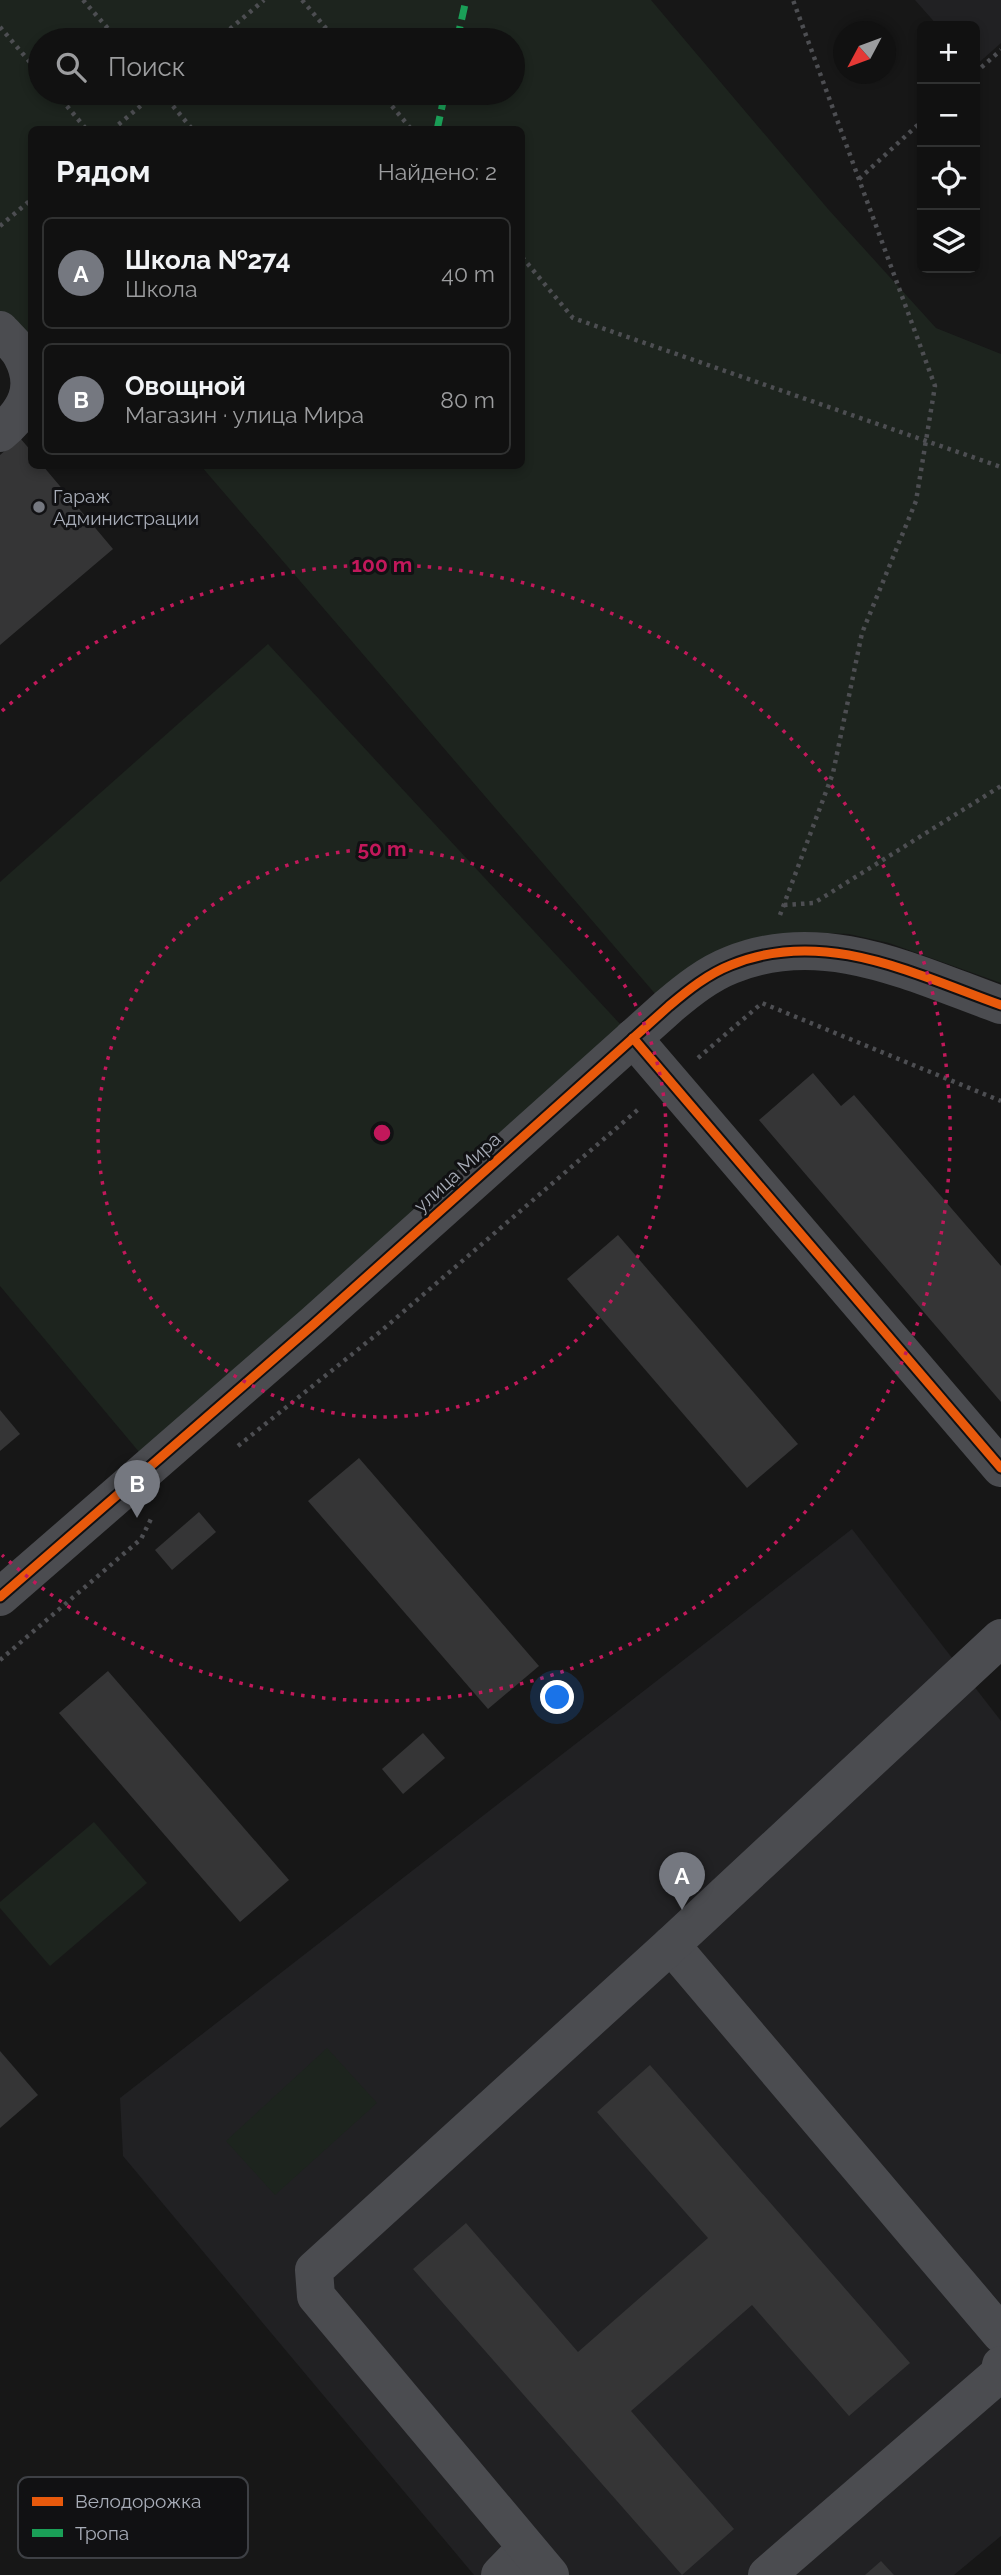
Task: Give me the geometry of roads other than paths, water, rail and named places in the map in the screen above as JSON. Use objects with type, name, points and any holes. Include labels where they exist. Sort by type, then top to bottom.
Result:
[{"type":"street","points":[[0,330],[21,355],[28,380]]},
{"type":"street","points":[[0,433],[22,412],[28,393]]},
{"type":"street","name":"улица Мира","points":[[0,1597],[701,981],[731,965],[765,954],[800,950],[834,951],[878,962],[1001,1006]]},
{"type":"street","points":[[633,1038],[1001,1468]]},
{"type":"street","points":[[500,2575],[538,2562],[316,2296],[314,2270],[671,1945],[1001,1637]]},
{"type":"street","points":[[671,1945],[1001,2334]]},
{"type":"street","points":[[767,2575],[999,2374],[1001,2365]]},
{"type":"place","name":"Гараж Администрации","points":[[39,507]]},
{"type":"place","name":"Овощной","points":[[137,1518]]},
{"type":"place","name":"Школа №274","points":[[682,1910]]}]
